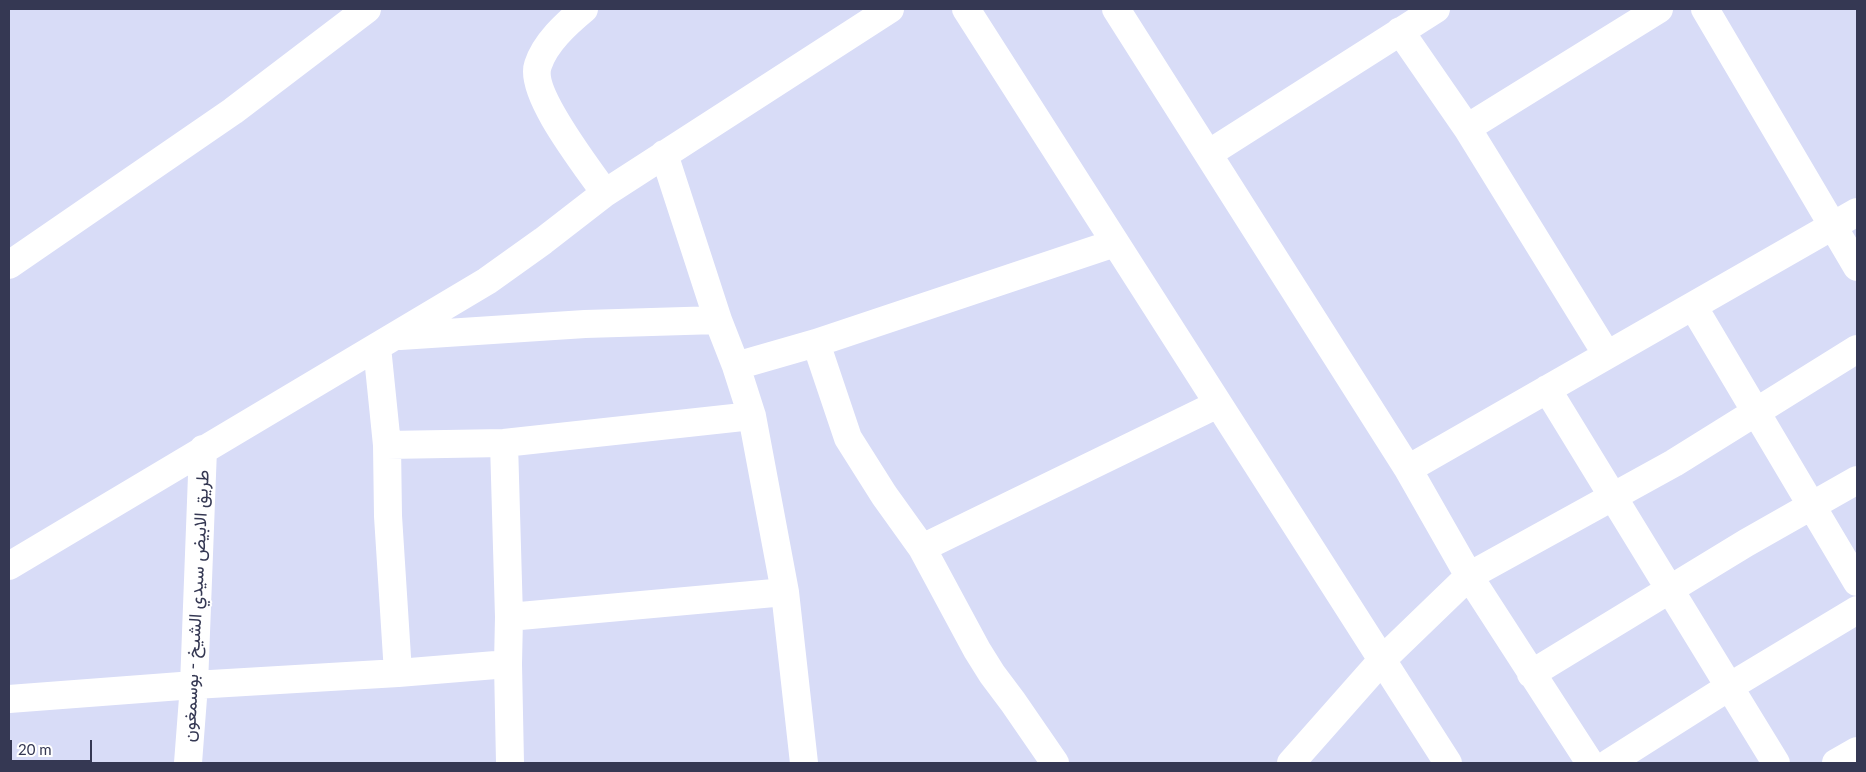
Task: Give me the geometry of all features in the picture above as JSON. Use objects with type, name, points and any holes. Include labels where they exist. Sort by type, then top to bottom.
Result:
[{"type":"street","points":[[9,265],[233,111],[367,9]]},
{"type":"street","points":[[584,9],[549,44],[537,67],[538,86],[556,121],[604,193]]},
{"type":"street","points":[[9,566],[487,281],[543,241],[604,193],[890,9]]},
{"type":"street","points":[[966,9],[1448,763]]},
{"type":"street","points":[[1116,9],[1408,469],[1469,576],[1590,763]]},
{"type":"street","points":[[1208,154],[1436,9]]},
{"type":"street","points":[[1467,128],[1659,9]]},
{"type":"street","points":[[1706,9],[1857,267]]},
{"type":"street","points":[[1400,31],[1467,128],[1607,355]]},
{"type":"street","points":[[664,154],[718,320],[736,366],[752,416],[785,592],[804,763]]},
{"type":"street","points":[[1408,469],[1857,212]]},
{"type":"street","points":[[736,366],[816,343],[1115,243]]},
{"type":"street","points":[[1693,306],[1857,582]]},
{"type":"street","points":[[386,342],[585,324],[718,320]]},
{"type":"street","points":[[386,342],[388,516],[398,673]]},
{"type":"street","points":[[816,343],[848,438],[884,495],[922,548],[977,650],[1055,763]]},
{"type":"street","points":[[1291,763],[1383,659],[1469,576],[1612,495],[1674,463],[1857,349]]},
{"type":"street","points":[[1547,388],[1776,763]]},
{"type":"street","points":[[922,548],[1218,404]]},
{"type":"street","points":[[387,445],[504,443],[752,416]]},
{"type":"street","points":[[504,443],[509,617],[510,763]]},
{"type":"street","name":"طريق الابيض سيدي الشيخ - بوسمغون","points":[[188,763],[194,685],[203,449]]},
{"type":"street","points":[[1532,674],[1746,543],[1857,480]]},
{"type":"street","points":[[509,617],[785,592]]},
{"type":"street","points":[[1609,763],[1729,686],[1857,610]]},
{"type":"street","points":[[9,699],[508,664]]},
{"type":"street","points":[[1836,763],[1857,751]]}]
